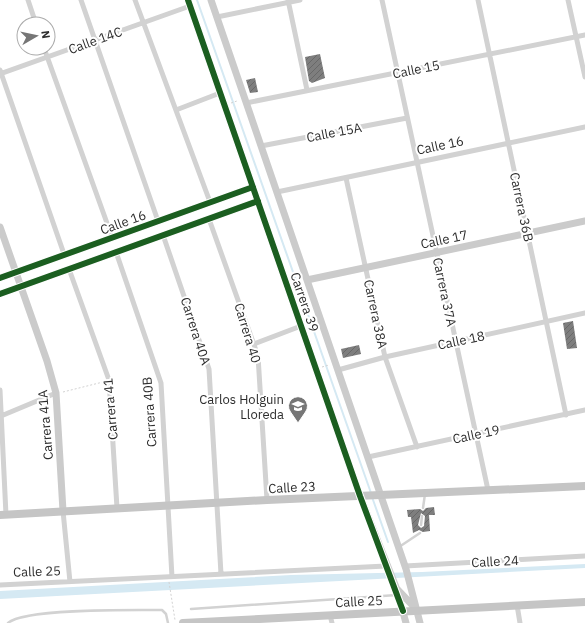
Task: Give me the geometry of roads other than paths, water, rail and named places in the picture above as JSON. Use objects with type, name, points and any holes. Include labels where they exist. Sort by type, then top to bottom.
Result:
[{"type":"main road","name":"Carrera 39","points":[[211,0],[243,101],[277,192],[368,457],[378,495],[409,579],[420,623]]},
{"type":"main road","name":"Carrera 39","points":[[189,3],[301,326],[388,568],[401,595],[417,610]]},
{"type":"main road","name":"Calle 16","points":[[0,278],[253,187]]},
{"type":"main road","name":"Calle 16","points":[[0,294],[258,201]]},
{"type":"main road","name":"Calle 17","points":[[307,280],[585,221]]},
{"type":"main road","name":"Carrera 41A","points":[[0,226],[22,286],[56,393],[64,511]]},
{"type":"main road","name":"Calle 23","points":[[3,515],[267,500],[585,486]]},
{"type":"main road","name":"Carrera 39","points":[[401,595],[406,623]]},
{"type":"main road","name":"Calle 25","points":[[183,623],[331,619],[417,610],[585,602]]},
{"type":"street","points":[[28,0],[33,16]]},
{"type":"street","points":[[81,0],[158,221]]},
{"type":"street","points":[[136,0],[210,202]]},
{"type":"street","points":[[217,17],[288,1],[300,0]]},
{"type":"street","name":"Carrera 37A","points":[[382,0],[488,490]]},
{"type":"street","name":"Carrera 36B","points":[[478,0],[566,415]]},
{"type":"street","points":[[568,0],[585,77]]},
{"type":"street","points":[[288,1],[307,90]]},
{"type":"street","name":"Calle 14C","points":[[0,73],[144,23],[189,3]]},
{"type":"street","name":"Calle 15","points":[[243,101],[307,90],[585,35]]},
{"type":"street","points":[[47,57],[112,237]]},
{"type":"street","points":[[0,73],[64,254]]},
{"type":"street","points":[[176,110],[220,93]]},
{"type":"street","name":"Calle 15A","points":[[261,146],[407,118]]},
{"type":"street","name":"Calle 16","points":[[277,192],[585,127]]},
{"type":"street","name":"Carrera 38A","points":[[346,178],[385,356],[417,447]]},
{"type":"street","name":"Carrera 40","points":[[210,219],[254,344],[260,368],[267,500]]},
{"type":"street","name":"Carrera 40A","points":[[163,235],[209,369],[221,574]]},
{"type":"street","name":"Carrera 40B","points":[[116,252],[161,383],[171,579]]},
{"type":"street","name":"Carrera 41","points":[[69,269],[109,380],[116,508]]},
{"type":"street","name":"Calle 18","points":[[338,370],[385,356],[456,342],[585,313]]},
{"type":"street","points":[[254,344],[301,326]]},
{"type":"street","points":[[0,390],[3,515]]},
{"type":"street","points":[[1,416],[56,393]]},
{"type":"street","name":"Calle 19","points":[[368,457],[585,410]]},
{"type":"street","name":"Carrera 41A","points":[[64,511],[70,582]]},
{"type":"street","name":"Calle 24","points":[[405,568],[585,556]]},
{"type":"street","name":"Calle 25","points":[[0,584],[171,579],[221,574],[388,568]]},
{"type":"street","points":[[517,605],[520,623]]},
{"type":"lane","points":[[423,508],[425,493]]},
{"type":"lane","points":[[421,525],[422,516]]},
{"type":"lane","points":[[398,548],[420,532]]},
{"type":"lane","points":[[191,609],[401,595]]},
{"type":"lane","points":[[8,623],[26,615],[98,610],[162,610],[166,614],[168,623]]},
{"type":"water","points":[[585,564],[585,568],[0,599],[0,591],[291,575],[422,572]]},
{"type":"waterway","points":[[197,0],[371,493]]},
{"type":"waterway","points":[[372,497],[388,542]]},
{"type":"place","name":"Carlos Holguin Lloreda","points":[[298,423]]}]
